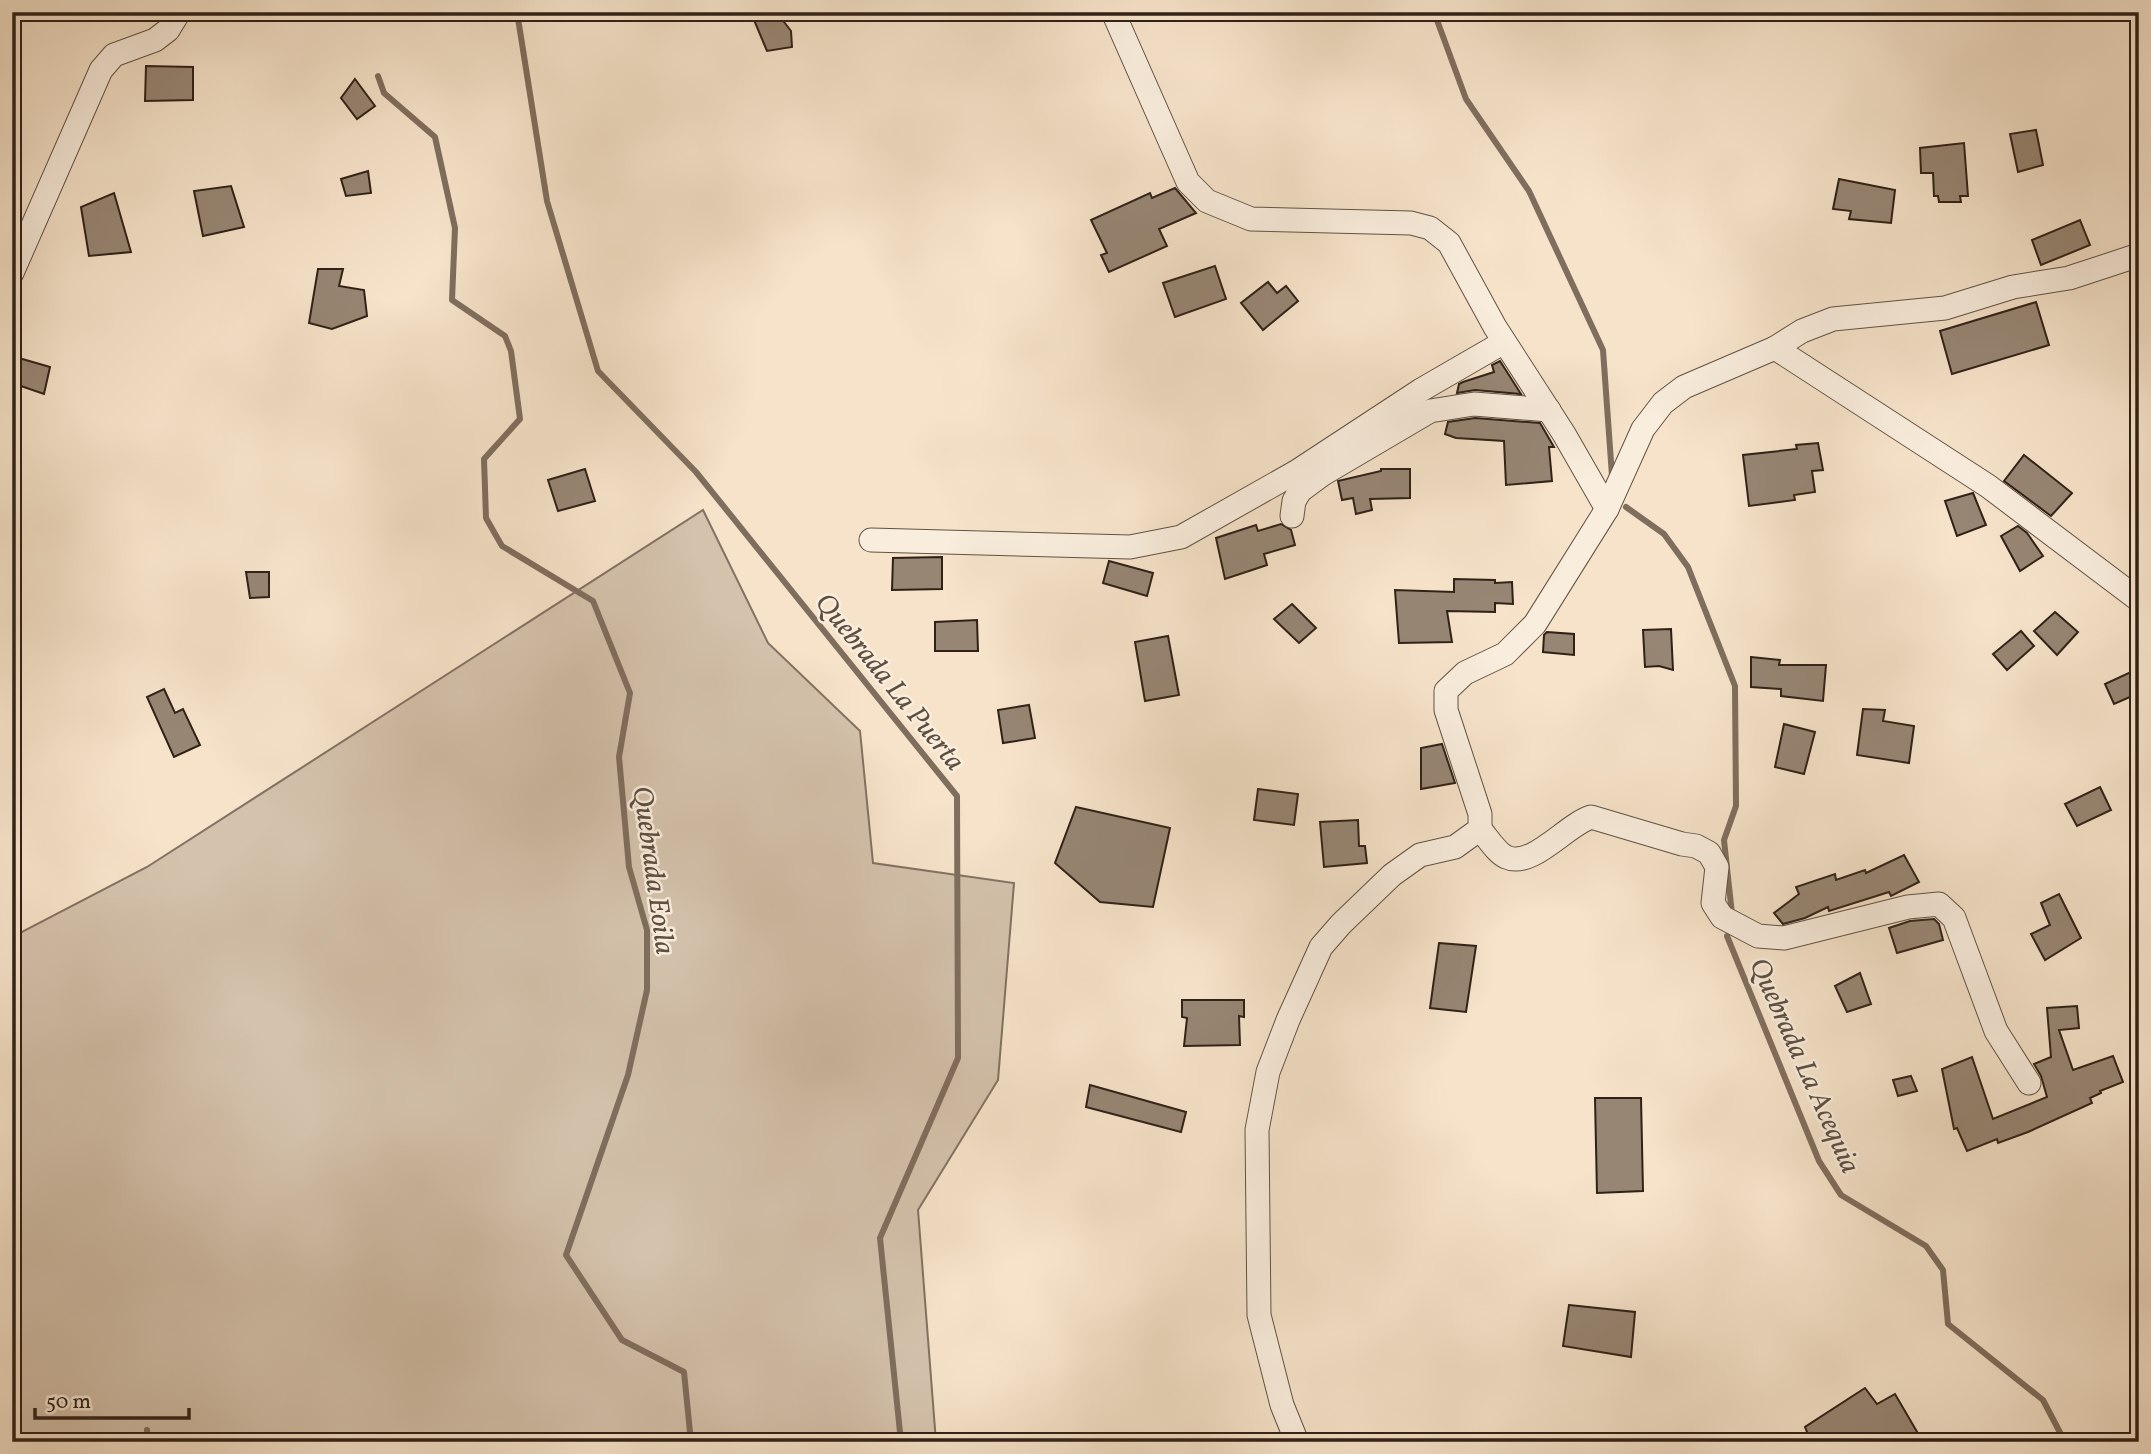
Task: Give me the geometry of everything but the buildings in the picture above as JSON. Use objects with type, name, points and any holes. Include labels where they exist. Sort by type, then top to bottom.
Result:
[{"type":"street","points":[[12,273],[101,70],[114,55],[155,40],[168,30],[179,12]]},
{"type":"street","points":[[1113,12],[1188,182],[1208,201],[1251,219],[1399,222],[1430,228],[1449,243],[1504,342],[1549,410],[1607,509]]},
{"type":"street","points":[[2029,1083],[1996,1031],[1954,918],[1939,904],[1908,907],[1784,938],[1758,936],[1722,917],[1713,903],[1717,867],[1709,853],[1696,846],[1591,817],[1579,821],[1536,853],[1518,860],[1503,856],[1480,829],[1480,814],[1446,710],[1446,691],[1465,673],[1505,654],[1535,624],[1607,509],[1643,429],[1663,403],[1684,387],[1775,348],[1802,331],[1833,319],[1945,308],[2013,287],[2069,278],[2139,254]]},
{"type":"street","points":[[871,540],[1130,547],[1181,537],[1296,472],[1420,390],[1504,342]]},
{"type":"street","points":[[1775,348],[1989,486],[2139,600]]},
{"type":"street","points":[[1292,516],[1294,500],[1300,491],[1323,474],[1430,411],[1474,404],[1549,410]]},
{"type":"street","points":[[1297,1442],[1282,1405],[1259,1315],[1257,1130],[1268,1072],[1321,947],[1341,924],[1392,875],[1420,855],[1455,847],[1480,829]]},
{"type":"shaded area","points":[[703,510],[768,643],[860,731],[873,863],[1014,883],[998,1080],[918,1210],[936,1442],[12,1442],[12,937],[147,867]]},
{"type":"waterway","name":"Quebrada La Puerta","points":[[517,12],[547,201],[598,371],[696,472],[957,796],[958,1058],[880,1238],[901,1442]]},
{"type":"waterway","name":"Quebrada La Acequia","points":[[1434,12],[1466,99],[1529,191],[1603,350],[1612,476]]},
{"type":"waterway","name":"Quebrada Eoila","points":[[378,76],[384,93],[435,137],[455,228],[452,300],[505,336],[511,351],[520,419],[484,459],[486,518],[502,546],[593,601],[630,693],[619,757],[629,867],[647,930],[647,990],[628,1075],[566,1255],[622,1340],[684,1372],[691,1442]]},
{"type":"waterway","name":"Quebrada La Acequia","points":[[1626,507],[1664,534],[1688,567],[1735,686],[1736,806],[1724,840],[1732,914]]},
{"type":"waterway","name":"Quebrada La Acequia","points":[[1727,936],[1819,1161],[1841,1195],[1926,1246],[1943,1270],[1948,1324],[2043,1400],[2065,1442]]},
{"type":"waterway","points":[[147,1430],[148,1442]]}]
